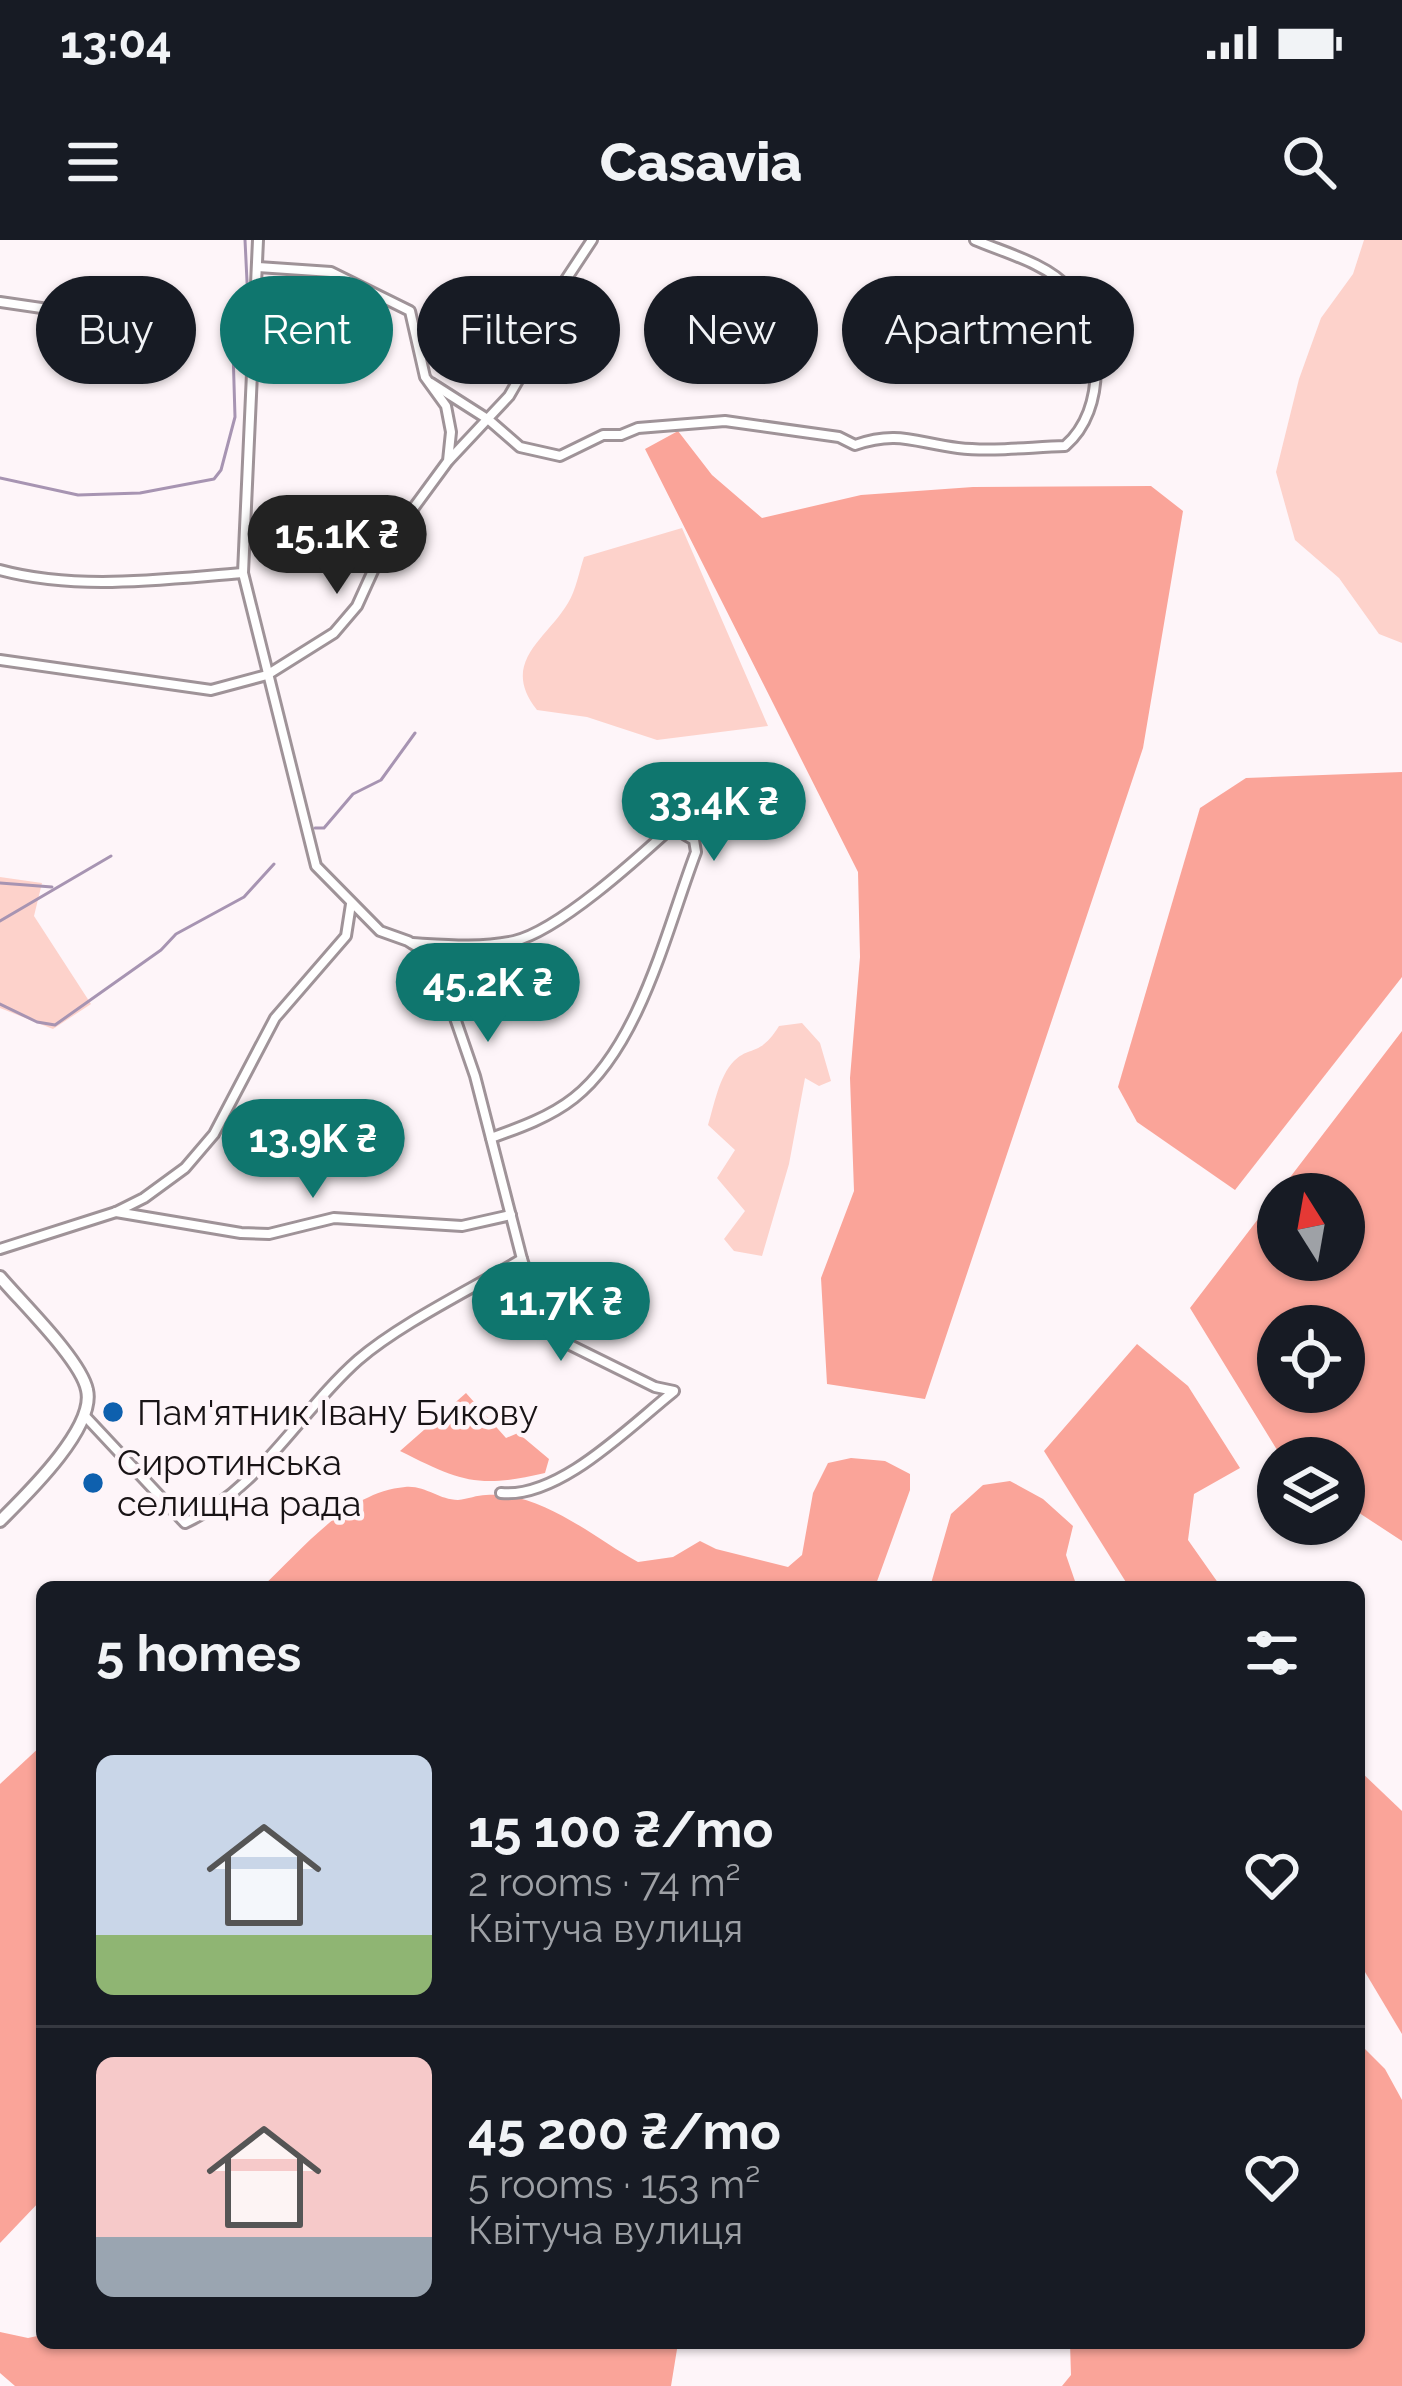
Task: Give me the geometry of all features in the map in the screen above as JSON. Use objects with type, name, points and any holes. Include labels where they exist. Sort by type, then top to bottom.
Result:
[{"type":"street","points":[[258,240],[243,573],[316,866],[380,931],[434,957],[445,980],[541,1316],[560,1338],[612,1367],[655,1387],[674,1390],[597,1453],[552,1482],[537,1490],[501,1492]]},
{"type":"street","points":[[0,660],[212,689],[268,676],[334,633],[357,606],[382,551],[448,461],[490,420],[538,346],[561,287],[592,240]]},
{"type":"street","points":[[433,384],[490,420],[520,447],[560,456],[603,434],[744,421],[839,436],[855,446],[880,436],[908,436],[959,448],[1064,446],[1077,436],[1095,380],[1094,344],[1082,313],[1069,289],[1055,277],[975,240]]},
{"type":"street","points":[[257,267],[331,272],[410,311],[417,341]]},
{"type":"street","points":[[0,302],[36,307]]},
{"type":"street","points":[[432,384],[446,406],[451,432],[448,461]]},
{"type":"street","points":[[0,571],[35,580],[133,582],[243,573]]},
{"type":"street","points":[[410,943],[475,946],[520,940],[588,899],[672,827],[694,840],[696,852],[634,1018],[611,1055],[576,1097],[532,1123],[491,1138]]},
{"type":"street","points":[[0,1249],[116,1212],[185,1168],[214,1134],[275,1018],[346,936],[351,903]]},
{"type":"street","points":[[116,1212],[255,1234],[334,1218],[462,1226],[511,1215]]},
{"type":"street","points":[[85,1416],[185,1522],[202,1515],[248,1478],[358,1360],[522,1258]]},
{"type":"street","points":[[0,1277],[66,1353],[87,1390],[85,1416],[43,1477],[0,1521]]},
{"type":"shaded area","points":[[1364,240],[1402,240],[1402,643],[1379,634],[1339,578],[1295,540],[1276,472],[1299,379],[1321,318],[1353,274]]},
{"type":"shaded area","points":[[678,431],[712,475],[762,518],[861,495],[973,487],[1151,486],[1183,511],[1143,748],[925,1399],[827,1384],[821,1278],[854,1191],[850,1078],[860,957],[858,872],[645,449]]},
{"type":"shaded area","points":[[682,528],[768,726],[657,740],[587,717],[537,710],[523,678],[525,665],[568,603],[584,557]]},
{"type":"shaded area","points":[[1402,772],[1402,977],[1235,1190],[1137,1122],[1118,1087],[1200,808],[1246,778]]},
{"type":"shaded area","points":[[0,877],[42,883],[34,916],[91,1004],[53,1029],[0,1008]]},
{"type":"shaded area","points":[[802,1023],[820,1043],[831,1081],[819,1086],[805,1078],[789,1164],[762,1256],[734,1251],[724,1239],[745,1211],[717,1178],[735,1150],[708,1125],[715,1100],[734,1061],[761,1046],[779,1026]]},
{"type":"shaded area","points":[[1402,1031],[1402,1541],[1365,1517],[1365,1437],[1269,1437],[1190,1308],[1257,1220],[1257,1281],[1365,1281],[1365,1173],[1293,1173]]},
{"type":"shaded area","points":[[1137,1344],[1188,1386],[1240,1468],[1194,1494],[1188,1540],[1217,1581],[1125,1581],[1044,1451]]},
{"type":"shaded area","points":[[466,1393],[506,1438],[518,1433],[549,1459],[545,1473],[502,1481],[469,1479],[400,1451]]},
{"type":"shaded area","points":[[851,1458],[885,1461],[910,1474],[910,1490],[877,1581],[268,1581],[345,1511],[384,1491],[405,1487],[458,1500],[486,1495],[527,1500],[638,1562],[673,1557],[700,1541],[788,1567],[802,1555],[813,1493],[828,1463]]},
{"type":"shaded area","points":[[1010,1481],[1043,1499],[1073,1526],[1066,1555],[1075,1581],[932,1581],[951,1514],[983,1485]]},
{"type":"shaded area","points":[[36,1751],[36,2205],[0,2243],[0,1784]]},
{"type":"shaded area","points":[[1365,1776],[1402,1811],[1402,2034],[1365,1972]]},
{"type":"shaded area","points":[[1365,2049],[1385,2069],[1402,2100],[1402,2386],[1062,2386],[1071,2375],[1070,2349],[1365,2349]]},
{"type":"shaded area","points":[[0,2332],[36,2336],[36,2349],[677,2349],[671,2386],[15,2386],[0,2373]]},
{"type":"waterway","points":[[0,478],[78,495],[140,493],[214,479],[221,470],[235,417],[233,350],[248,302],[245,240]]},
{"type":"waterway","points":[[315,828],[324,828],[353,794],[381,780],[415,733]]},
{"type":"waterway","points":[[0,921],[111,856]]},
{"type":"waterway","points":[[0,1004],[37,1022],[55,1025],[161,950],[176,934],[244,897],[274,864]]},
{"type":"waterway","points":[[0,883],[52,887]]},
{"type":"place","name":"Пам'ятник Івану Бикову","points":[[113,1412]]},
{"type":"place","name":"Сиротинська селищна рада","points":[[93,1483]]}]
